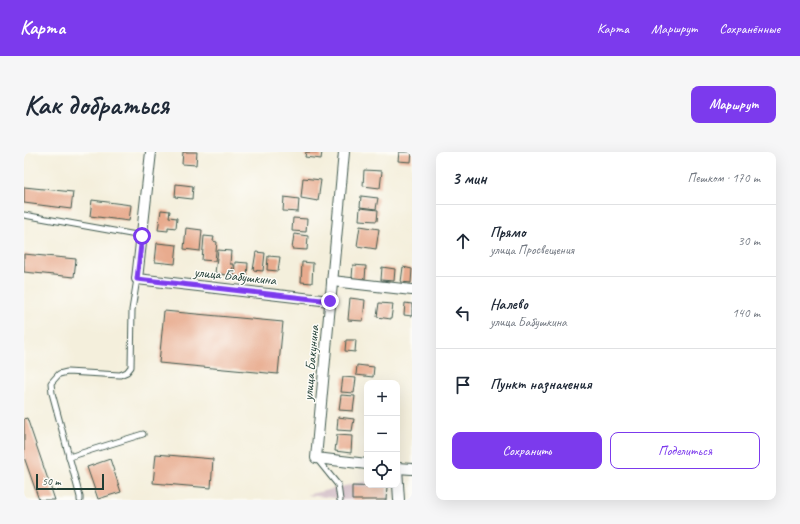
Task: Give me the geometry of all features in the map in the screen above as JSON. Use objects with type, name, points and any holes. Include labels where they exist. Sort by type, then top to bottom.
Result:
[{"type":"street","points":[[137,279],[151,152]]},
{"type":"street","name":"улица Бакунина","points":[[316,458],[344,152]]},
{"type":"street","name":"улица Бабушкина","points":[[137,279],[330,301]]},
{"type":"street","points":[[332,281],[412,290]]},
{"type":"street","points":[[316,458],[364,464]]},
{"type":"street","points":[[400,468],[412,469]]},
{"type":"street","points":[[398,488],[399,500]]},
{"type":"lane","points":[[24,215],[142,236]]},
{"type":"lane","points":[[80,500],[52,393],[51,383],[59,374],[66,372],[120,375],[127,372],[131,366],[132,310],[137,279]]},
{"type":"lane","points":[[69,457],[143,434]]},
{"type":"lane","points":[[316,458],[338,484],[340,500]]},
{"type":"shaded area","points":[[364,482],[364,488],[387,488],[388,500],[337,500],[336,498],[306,495]]},
{"type":"building","points":[[183,152],[197,152],[196,165],[182,164]]},
{"type":"building","points":[[306,152],[322,152],[321,159],[305,157]]},
{"type":"building","points":[[399,152],[412,152],[411,162],[398,161]]},
{"type":"building","points":[[364,170],[382,171],[380,188],[363,186]]},
{"type":"building","points":[[303,178],[321,180],[318,201],[301,198]]},
{"type":"building","points":[[176,184],[193,186],[192,199],[175,197]]},
{"type":"building","points":[[24,187],[73,192],[71,209],[24,203]]},
{"type":"building","points":[[361,196],[378,198],[376,209],[360,207]]},
{"type":"building","points":[[284,197],[299,199],[298,212],[283,211]]},
{"type":"building","points":[[92,200],[131,205],[129,221],[90,216]]},
{"type":"building","points":[[360,208],[378,210],[377,221],[359,220]]},
{"type":"building","points":[[161,210],[170,211],[169,217],[177,218],[176,228],[168,227],[168,231],[158,230]]},
{"type":"building","points":[[293,218],[307,219],[306,232],[292,231]]},
{"type":"building","points":[[360,226],[379,229],[376,249],[357,246]]},
{"type":"building","points":[[186,228],[202,230],[200,251],[184,249]]},
{"type":"building","points":[[294,234],[308,236],[307,250],[292,249]]},
{"type":"building","points":[[204,236],[214,237],[213,241],[217,242],[215,261],[202,260]]},
{"type":"building","points":[[157,243],[177,245],[175,264],[155,262]]},
{"type":"building","points":[[218,250],[231,251],[230,264],[233,264],[232,276],[215,273]]},
{"type":"building","points":[[256,252],[265,253],[263,271],[253,270]]},
{"type":"building","points":[[24,254],[76,259],[74,277],[24,272]]},
{"type":"building","points":[[268,256],[280,257],[278,271],[267,270]]},
{"type":"building","points":[[235,262],[248,263],[247,278],[234,277]]},
{"type":"building","points":[[302,262],[313,263],[312,283],[301,282]]},
{"type":"building","points":[[353,265],[366,266],[365,279],[352,278]]},
{"type":"building","points":[[382,267],[395,269],[394,281],[381,280]]},
{"type":"building","points":[[403,267],[412,269],[411,283],[401,282]]},
{"type":"building","points":[[350,298],[365,300],[363,321],[348,320]]},
{"type":"building","points":[[379,303],[393,304],[391,319],[377,317]]},
{"type":"building","points":[[405,303],[412,304],[412,316],[404,315]]},
{"type":"building","points":[[164,311],[283,322],[278,374],[159,363]]},
{"type":"building","points":[[346,340],[356,340],[355,352],[345,351]]},
{"type":"building","points":[[357,365],[374,367],[373,377],[356,375]]},
{"type":"building","points":[[343,377],[356,378],[354,393],[341,392]]},
{"type":"building","points":[[341,395],[355,396],[353,411],[339,410]]},
{"type":"building","points":[[338,417],[354,419],[352,431],[337,430]]},
{"type":"building","points":[[27,418],[55,500],[39,500],[24,457],[24,419]]},
{"type":"building","points":[[337,435],[352,436],[351,453],[335,451]]},
{"type":"building","points":[[156,454],[213,459],[211,488],[153,483]]},
{"type":"building","points":[[110,459],[121,492],[98,499],[87,467]]},
{"type":"building","points":[[352,486],[364,486],[364,488],[387,488],[386,500],[352,500]]},
{"type":"route","points":[[142,236],[137,279],[330,301]]}]
